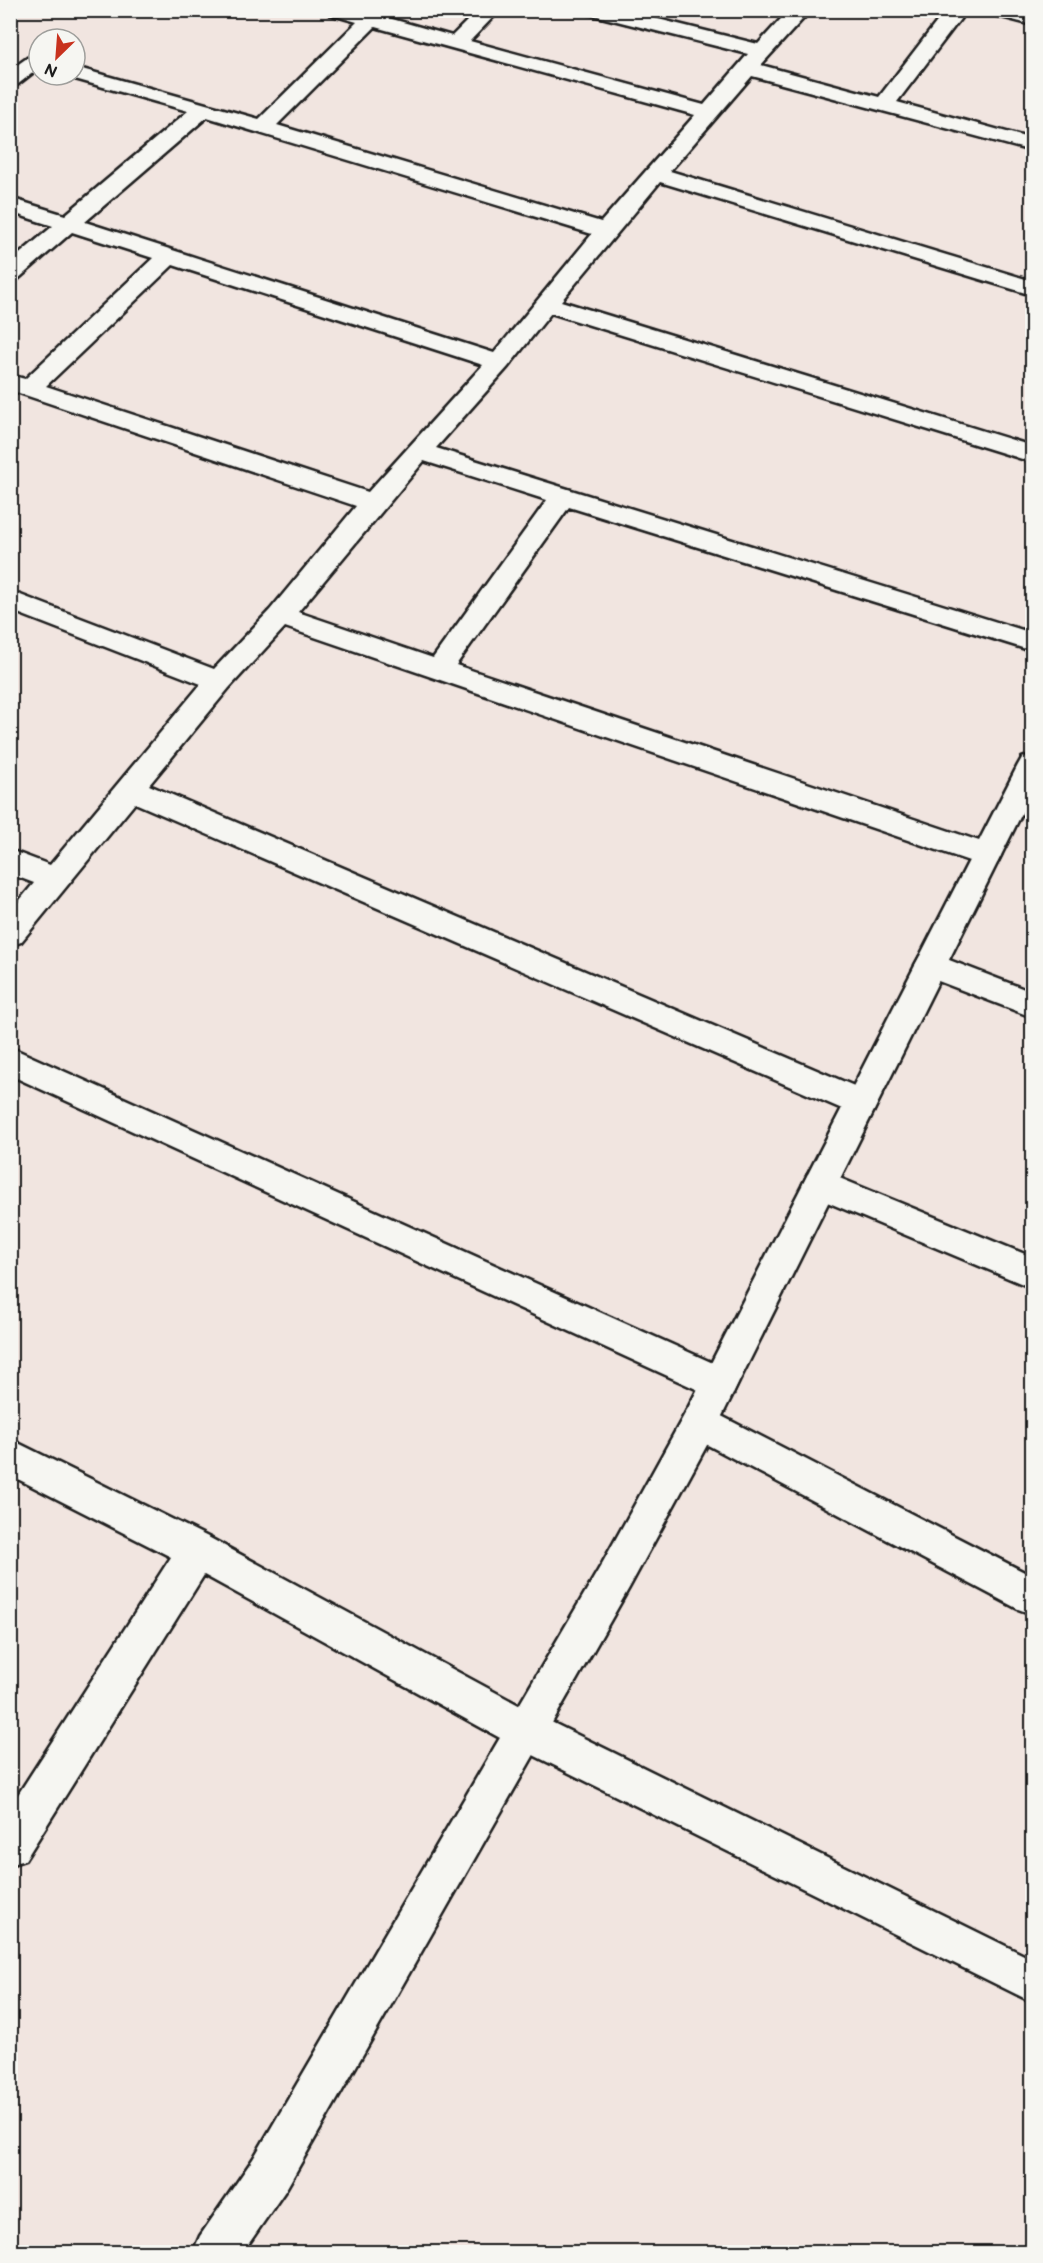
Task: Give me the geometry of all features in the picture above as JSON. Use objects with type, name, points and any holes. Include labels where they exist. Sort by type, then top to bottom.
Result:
[{"type":"street","points":[[336,10],[376,15],[456,43],[710,113]]},
{"type":"street","points":[[456,43],[490,10]]},
{"type":"street","points":[[596,10],[755,60],[884,105],[1032,145]]},
{"type":"street","points":[[884,105],[957,10]]},
{"type":"street","points":[[997,10],[1032,19]]},
{"type":"street","points":[[10,934],[219,681],[280,616],[418,451],[500,362],[606,231],[755,60],[789,13]]},
{"type":"street","points":[[263,127],[376,15]]},
{"type":"street","points":[[10,56],[27,60]]},
{"type":"street","points":[[10,81],[27,70]]},
{"type":"street","points":[[87,77],[203,109],[606,231]]},
{"type":"street","points":[[10,274],[203,109]]},
{"type":"street","points":[[657,174],[1032,288]]},
{"type":"street","points":[[10,205],[500,362]]},
{"type":"street","points":[[20,385],[169,256]]},
{"type":"street","points":[[546,304],[1032,454]]},
{"type":"street","points":[[20,385],[373,503]]},
{"type":"street","points":[[418,451],[1032,642]]},
{"type":"street","points":[[439,669],[564,495]]},
{"type":"street","points":[[10,600],[219,681]]},
{"type":"street","points":[[280,616],[986,855]]},
{"type":"street","points":[[216,2253],[269,2175],[616,1575],[700,1422],[986,855],[1028,783]]},
{"type":"street","points":[[130,789],[861,1103]]},
{"type":"street","points":[[10,861],[56,880]]},
{"type":"street","points":[[930,966],[1032,1005]]},
{"type":"street","points":[[10,1060],[720,1383]]},
{"type":"street","points":[[820,1184],[1032,1273]]},
{"type":"street","points":[[700,1422],[1032,1596]]},
{"type":"street","points":[[10,1456],[197,1551],[525,1730],[1032,1981]]},
{"type":"street","points":[[10,1845],[197,1551]]}]
